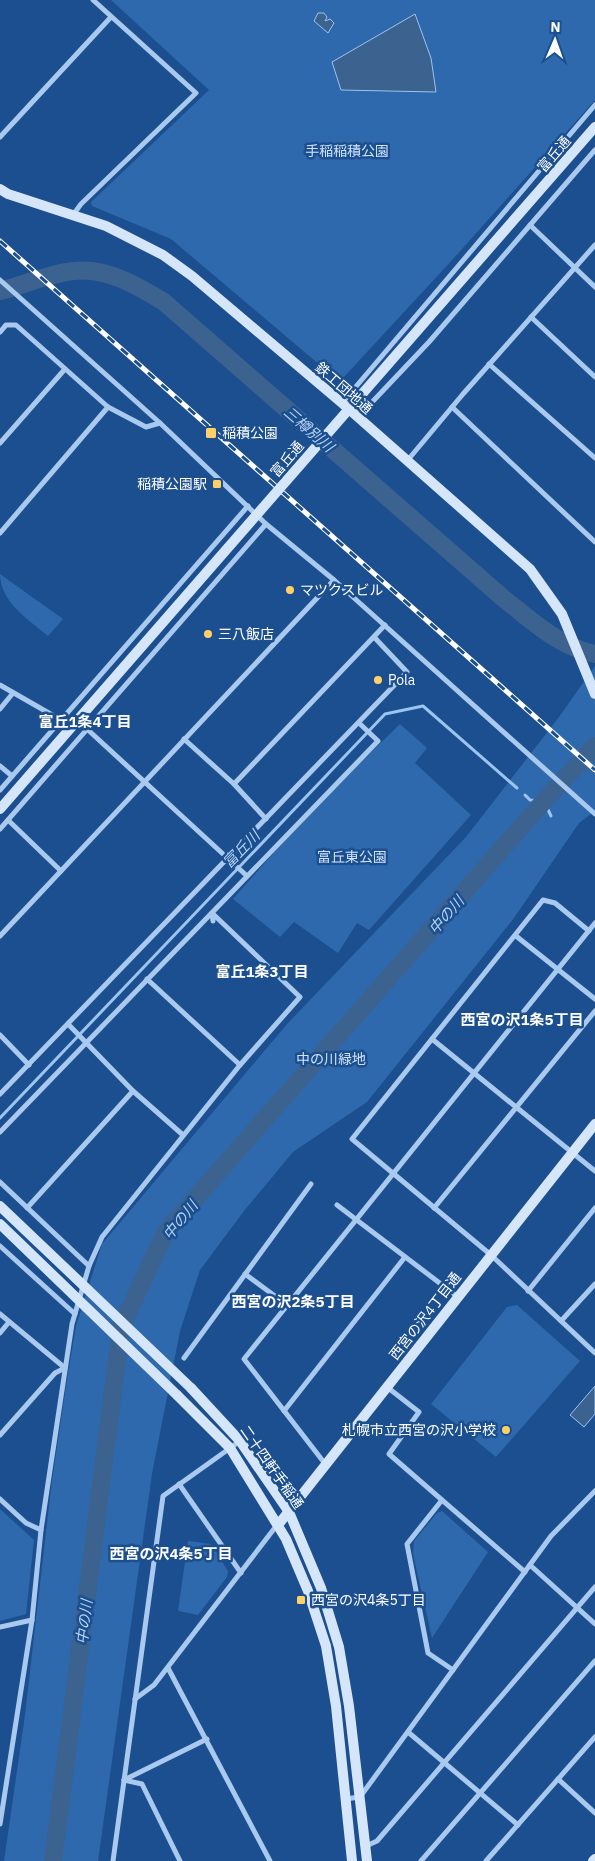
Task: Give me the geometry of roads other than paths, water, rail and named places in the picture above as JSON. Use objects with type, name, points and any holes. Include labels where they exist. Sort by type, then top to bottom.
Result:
[{"type":"street","points":[[73,215],[81,204],[196,93],[94,0]]},
{"type":"street","points":[[0,136],[111,17]]},
{"type":"street","points":[[342,403],[595,105]]},
{"type":"street","name":"富丘通","points":[[0,809],[595,127]]},
{"type":"street","points":[[357,418],[429,342],[595,150]]},
{"type":"street","name":"鉄工団地通","points":[[0,189],[8,194],[106,226],[163,255],[192,276],[342,403],[530,569],[562,614],[595,694]]},
{"type":"street","points":[[530,225],[595,287]]},
{"type":"street","points":[[407,462],[489,364],[595,245]]},
{"type":"street","points":[[0,280],[160,423],[266,524],[334,580],[595,814]]},
{"type":"street","points":[[531,317],[595,377]]},
{"type":"street","points":[[0,332],[6,325],[16,325],[108,407],[146,427],[160,423]]},
{"type":"street","points":[[489,364],[595,458]]},
{"type":"street","points":[[0,443],[65,369]]},
{"type":"street","points":[[0,533],[108,407]]},
{"type":"street","points":[[452,407],[595,542]]},
{"type":"street","points":[[0,790],[248,506]]},
{"type":"street","points":[[0,829],[266,524]]},
{"type":"street","points":[[0,936],[334,580]]},
{"type":"street","points":[[234,784],[385,625]]},
{"type":"street","points":[[0,1094],[230,859],[266,819],[360,724],[407,672],[374,637]]},
{"type":"street","points":[[0,685],[61,720]]},
{"type":"street","points":[[0,709],[13,693]]},
{"type":"street","points":[[0,1132],[84,1041],[212,913],[245,874],[378,741],[360,724]]},
{"type":"street","points":[[87,730],[245,874]]},
{"type":"street","points":[[184,739],[234,784],[266,819]]},
{"type":"street","points":[[0,766],[12,776]]},
{"type":"street","points":[[8,820],[61,871]]},
{"type":"street","points":[[589,931],[555,903],[543,900],[352,1139],[491,1255],[595,1353]]},
{"type":"street","points":[[212,913],[213,921]]},
{"type":"street","points":[[0,1824],[32,1620],[41,1530],[65,1368],[75,1314],[89,1266],[102,1237],[240,1065],[300,996],[212,913]]},
{"type":"street","points":[[326,1465],[244,1359],[595,923]]},
{"type":"street","points":[[516,936],[595,999]]},
{"type":"street","points":[[148,979],[240,1065]]},
{"type":"street","points":[[434,1208],[595,1011]]},
{"type":"street","points":[[68,1024],[133,1091],[183,1135]]},
{"type":"street","points":[[0,1035],[29,1064]]},
{"type":"street","points":[[432,1039],[476,1072],[595,1171]]},
{"type":"street","points":[[27,1208],[133,1091]]},
{"type":"street","name":"西宮の沢4丁目通","points":[[278,1525],[595,1124]]},
{"type":"street","points":[[0,1182],[89,1266]]},
{"type":"street","points":[[184,1358],[311,1184]]},
{"type":"street","points":[[337,1205],[458,1297]]},
{"type":"street","name":"二十四軒手稲通","points":[[0,1206],[191,1388],[240,1441],[290,1512],[320,1588],[339,1647],[349,1706],[366,1861]]},
{"type":"street","points":[[528,1290],[595,1208]]},
{"type":"street","name":"二十四軒手稲通","points":[[0,1224],[177,1394],[230,1448],[278,1525],[308,1591],[326,1646],[336,1706],[352,1861]]},
{"type":"street","points":[[0,1246],[75,1314]]},
{"type":"street","points":[[284,1411],[406,1257]]},
{"type":"street","points":[[245,1274],[287,1306]]},
{"type":"street","points":[[561,1321],[595,1284]]},
{"type":"street","points":[[0,1314],[65,1368]]},
{"type":"street","points":[[0,1333],[10,1322]]},
{"type":"street","points":[[0,1435],[55,1373],[65,1368]]},
{"type":"street","points":[[386,1387],[419,1412],[389,1454],[525,1572]]},
{"type":"street","points":[[112,1861],[163,1496],[240,1441]]},
{"type":"street","points":[[179,1484],[241,1573]]},
{"type":"street","points":[[345,1799],[360,1797],[552,1536],[595,1490]]},
{"type":"street","points":[[0,1499],[26,1523],[41,1530]]},
{"type":"street","points":[[442,1500],[407,1544],[428,1653],[453,1670]]},
{"type":"street","points":[[135,1699],[154,1685],[168,1668],[278,1525]]},
{"type":"street","points":[[530,1565],[595,1624]]},
{"type":"street","points":[[365,1846],[377,1841],[595,1587]]},
{"type":"street","points":[[0,1627],[32,1620]]},
{"type":"street","points":[[421,1861],[595,1661]]},
{"type":"street","points":[[168,1668],[270,1861]]},
{"type":"street","points":[[408,1732],[518,1825]]},
{"type":"street","points":[[486,1861],[595,1737]]},
{"type":"street","points":[[124,1780],[207,1740]]},
{"type":"street","points":[[558,1779],[595,1813]]},
{"type":"street","points":[[124,1780],[142,1784],[180,1861]]},
{"type":"waterway","name":"三樽別川","points":[[0,291],[56,274],[86,271],[98,272],[121,279],[164,302],[503,598],[557,639],[595,654]]},
{"type":"waterway","name":"富丘川","points":[[0,1118],[385,714],[423,706],[517,788]]},
{"type":"waterway","name":"中の川","points":[[53,1861],[121,1328],[164,1236],[544,801],[595,746]]},
{"type":"waterway","name":"富丘川","points":[[525,795],[530,800],[544,801],[551,816]]},
{"type":"railway","points":[[0,241],[595,770]]},
{"type":"place","name":"稲積公園","points":[[211,433]]},
{"type":"place","name":"稲積公園駅","points":[[217,484]]},
{"type":"place","name":"マツクスビル","points":[[290,590]]},
{"type":"place","name":"三八飯店","points":[[208,634]]},
{"type":"place","name":"Pola","points":[[378,680]]},
{"type":"place","name":"札幌市立西宮の沢小学校","points":[[506,1430]]},
{"type":"place","name":"西宮の沢4条5丁目","points":[[301,1600]]},
{"type":"district","name":"富丘1条4丁目","points":[[85,721]]},
{"type":"district","name":"富丘1条3丁目","points":[[262,971]]},
{"type":"district","name":"西宮の沢1条5丁目","points":[[522,1019]]},
{"type":"district","name":"西宮の沢2条5丁目","points":[[293,1301]]},
{"type":"district","name":"西宮の沢4条5丁目","points":[[171,1553]]},
{"type":"park label","name":"手稲稲積公園","points":[[347,151]]},
{"type":"park label","name":"富丘東公園","points":[[352,857]]},
{"type":"park label","name":"中の川緑地","points":[[331,1059]]}]
